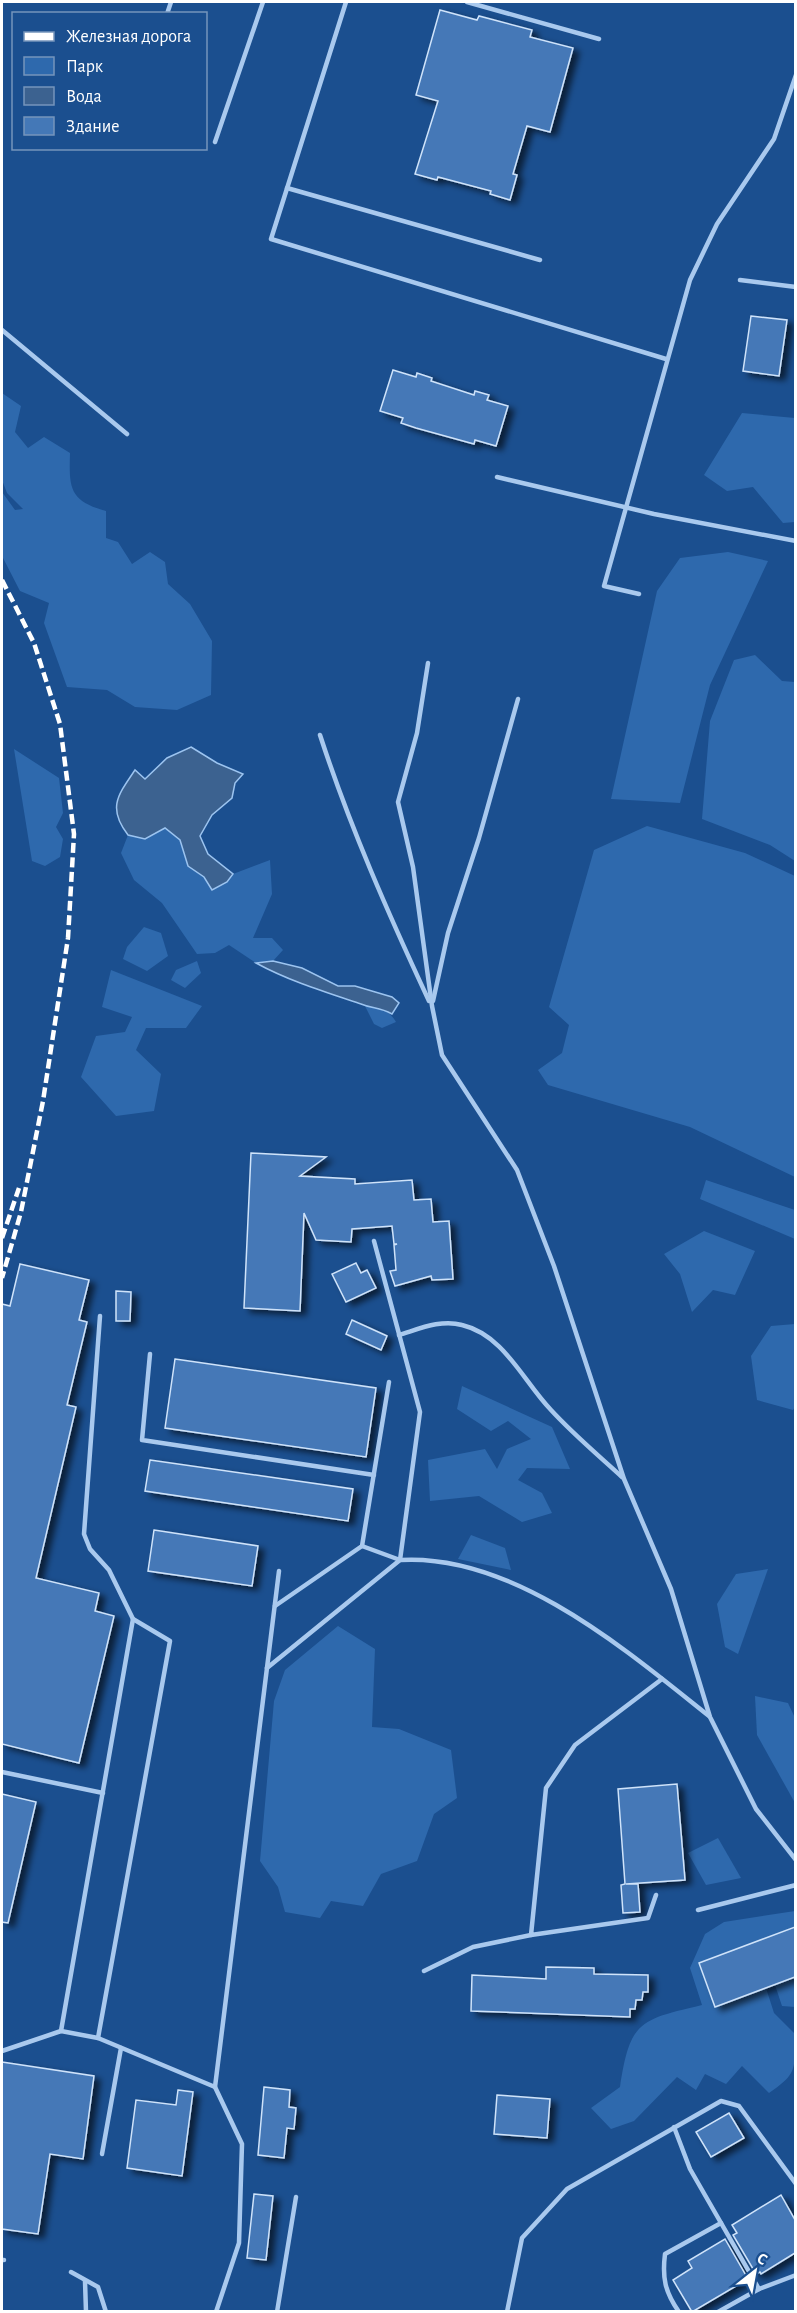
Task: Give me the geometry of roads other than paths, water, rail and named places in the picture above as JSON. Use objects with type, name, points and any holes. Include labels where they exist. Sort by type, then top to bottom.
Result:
[{"type":"lane","points":[[215,142],[263,2]]},
{"type":"lane","points":[[346,2],[271,239],[666,359]]},
{"type":"lane","points":[[466,2],[599,39]]},
{"type":"lane","points":[[639,594],[604,586],[666,359],[690,280],[717,224],[774,139],[795,75]]},
{"type":"lane","points":[[287,188],[540,260]]},
{"type":"lane","points":[[740,280],[795,287]]},
{"type":"lane","points":[[2,330],[128,434]]},
{"type":"lane","points":[[497,477],[626,508],[795,541]]},
{"type":"lane","points":[[428,663],[417,733],[398,802],[413,867],[432,1006],[442,1055],[517,1170],[554,1266],[624,1479],[671,1589],[710,1717],[756,1809],[795,1860]]},
{"type":"lane","points":[[432,1006],[448,933],[479,838],[518,699]]},
{"type":"lane","points":[[320,735],[345,813],[370,873],[432,1006]]},
{"type":"lane","points":[[267,1668],[400,1560],[420,1412],[375,1241]]},
{"type":"lane","points":[[99,2038],[170,1641],[133,1619],[109,1570],[90,1549],[84,1534],[100,1317]]},
{"type":"lane","points":[[399,1335],[440,1323],[461,1324],[482,1332],[499,1347],[549,1408],[624,1479]]},
{"type":"lane","points":[[150,1354],[142,1440],[374,1475]]},
{"type":"lane","points":[[275,1606],[362,1546],[389,1382]]},
{"type":"lane","points":[[362,1546],[400,1560],[425,1558],[509,1580],[574,1615],[710,1717]]},
{"type":"lane","points":[[216,2312],[239,2243],[242,2144],[216,2087],[279,1570]]},
{"type":"lane","points":[[61,2031],[133,1619]]},
{"type":"lane","points":[[531,1935],[546,1788],[575,1745],[662,1679]]},
{"type":"lane","points":[[2,1772],[103,1793]]},
{"type":"lane","points":[[698,1910],[795,1885]]},
{"type":"lane","points":[[424,1971],[473,1947],[531,1935],[648,1918],[656,1895]]},
{"type":"lane","points":[[2,2051],[61,2031],[99,2038],[216,2087]]},
{"type":"lane","points":[[102,2154],[121,2048]]},
{"type":"lane","points":[[507,2312],[522,2238],[567,2189],[722,2101],[738,2106],[795,2184]]},
{"type":"lane","points":[[674,2127],[690,2169],[759,2289]]},
{"type":"lane","points":[[277,2312],[296,2197]]},
{"type":"lane","points":[[679,2312],[670,2299],[662,2277],[665,2254],[721,2223]]},
{"type":"lane","points":[[70,2272],[98,2287],[106,2312]]},
{"type":"lane","points":[[718,2312],[759,2289],[795,2275]]},
{"type":"lane","points":[[85,2281],[86,2312]]},
{"type":"water","points":[[191,747],[217,763],[243,774],[235,783],[232,798],[212,815],[200,836],[208,854],[233,874],[227,882],[212,890],[204,877],[188,866],[180,840],[165,828],[145,839],[128,835],[118,817],[117,802],[135,770],[145,779],[167,758]]},
{"type":"water","points":[[273,961],[302,968],[338,986],[355,986],[392,997],[399,1003],[392,1014],[307,986],[256,963]]},
{"type":"railway","points":[[2,580],[34,643],[60,724],[74,834],[68,938],[43,1101],[21,1212],[2,1278]]},
{"type":"railway","points":[[2,1238],[19,1188]]}]
